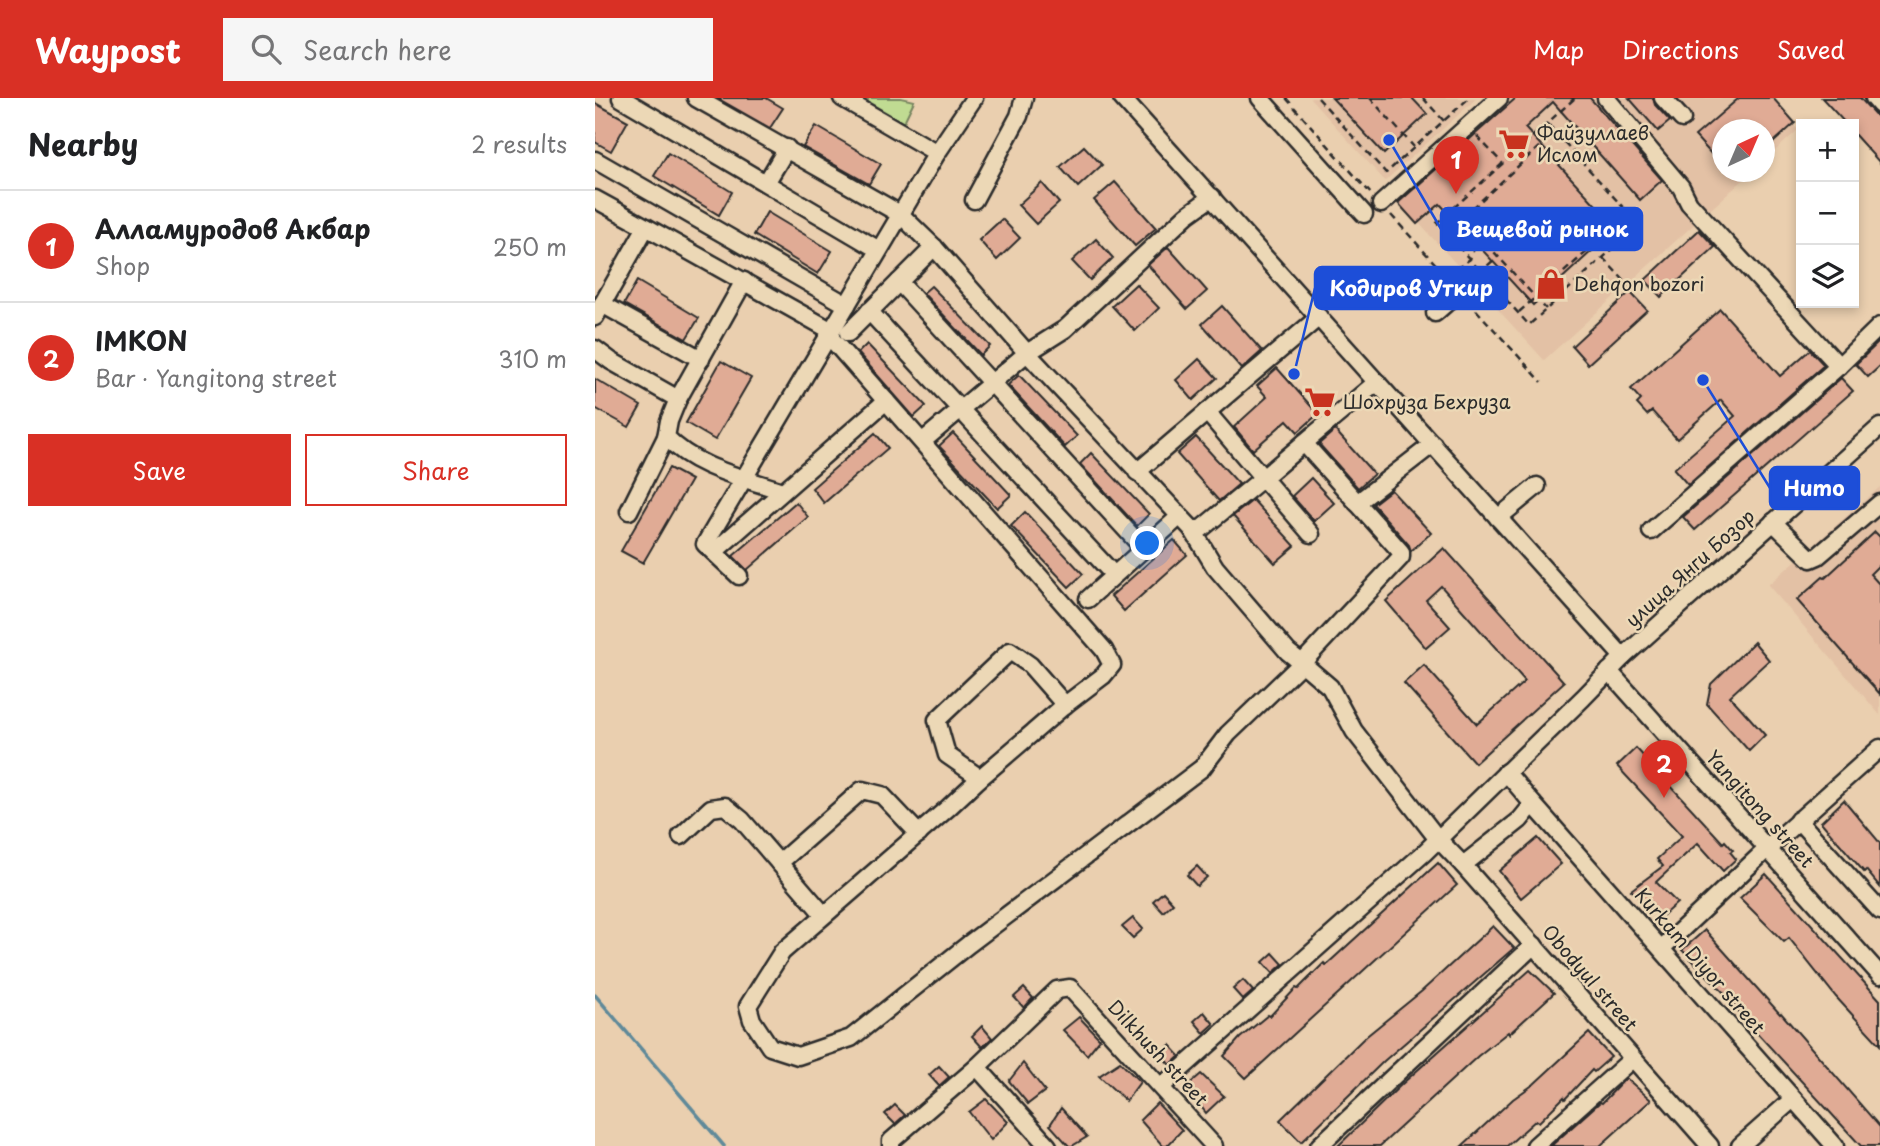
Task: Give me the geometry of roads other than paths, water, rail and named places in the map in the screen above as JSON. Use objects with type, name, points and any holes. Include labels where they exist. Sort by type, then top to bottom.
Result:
[{"type":"street","points":[[621,98],[879,250]]},
{"type":"street","name":"Obodyul street","points":[[696,98],[900,214],[934,247],[1027,353],[1192,528],[1215,567],[1288,652],[1330,687],[1354,731],[1437,838],[1710,1146]]},
{"type":"street","points":[[842,98],[937,153]]},
{"type":"street","points":[[739,576],[705,544],[743,478],[836,333],[847,305],[900,214],[974,98]]},
{"type":"street","points":[[974,200],[1019,116],[1024,98]]},
{"type":"street","points":[[1260,98],[1364,214]]},
{"type":"street","points":[[1381,204],[1499,98]]},
{"type":"street","points":[[1606,98],[1681,187],[1689,203],[1839,366]]},
{"type":"street","points":[[1663,98],[1682,119]]},
{"type":"street","points":[[1874,98],[1880,105]]},
{"type":"street","points":[[1125,100],[1623,657]]},
{"type":"street","points":[[766,183],[787,148]]},
{"type":"street","points":[[595,160],[847,305]]},
{"type":"street","points":[[923,441],[990,382],[1027,353],[1065,329],[1187,215],[1212,197]]},
{"type":"street","points":[[595,199],[836,333],[886,401],[1104,650],[1112,665],[1103,677],[1065,705],[782,952],[748,1006],[752,1020],[770,1047],[797,1056],[851,1038],[969,944],[1202,768],[1228,734],[1302,663],[1401,557],[1401,552],[1304,443]]},
{"type":"street","points":[[646,227],[599,311],[701,359]]},
{"type":"street","points":[[836,333],[869,311],[934,247]]},
{"type":"street","points":[[629,511],[666,437],[678,400],[744,281]]},
{"type":"street","points":[[899,282],[1143,548]]},
{"type":"street","points":[[1435,313],[1460,291]]},
{"type":"street","points":[[869,311],[1114,575]]},
{"type":"street","points":[[1137,472],[1319,317]]},
{"type":"street","points":[[1651,531],[1839,366],[1880,326]]},
{"type":"street","points":[[595,349],[678,400]]},
{"type":"street","points":[[1192,528],[1201,529],[1377,382]]},
{"type":"street","points":[[714,552],[886,401]]},
{"type":"street","points":[[1207,412],[1311,534]]},
{"type":"street","name":"улица Янги Бозор","points":[[1162,1086],[1424,853],[1623,657],[1878,431]]},
{"type":"street","points":[[666,437],[695,460],[782,491]]},
{"type":"street","points":[[1357,503],[1433,443]]},
{"type":"street","points":[[1498,518],[1537,486]]},
{"type":"street","points":[[1773,522],[1811,559],[1880,503]]},
{"type":"street","points":[[1088,599],[1179,517]]},
{"type":"street","points":[[980,778],[947,755],[937,720],[1010,651],[1030,665],[1065,705]]},
{"type":"street","name":"Yangitong street","points":[[1609,671],[1880,975]]},
{"type":"street","points":[[1662,948],[1798,820],[1880,748]]},
{"type":"street","name":"Kurkam Diyor street","points":[[1506,772],[1835,1146]]},
{"type":"street","points":[[779,863],[862,790],[882,795],[919,834]]},
{"type":"street","points":[[1463,865],[1520,820],[1533,804]]},
{"type":"street","points":[[681,836],[711,808],[725,806],[742,820],[824,915]]},
{"type":"street","name":"Yangitong street","points":[[1798,820],[1880,911]]},
{"type":"street","points":[[1319,1146],[1534,945]]},
{"type":"street","name":"Dilkhush street","points":[[977,1067],[1057,990],[1070,988],[1214,1146]]},
{"type":"street","points":[[1535,1146],[1632,1059]]},
{"type":"street","points":[[891,1144],[977,1067],[1048,1146]]},
{"type":"street","points":[[1740,1146],[1793,1099]]},
{"type":"waterway","points":[[595,995],[724,1146]]},
{"type":"place","name":"Вещевой рынок","points":[[1389,140]]},
{"type":"place","name":"Файзуллаев Ислом","points":[[1514,144]]},
{"type":"place","name":"Алламуродов Акбар","points":[[1456,194]]},
{"type":"place","name":"Dehqon bozori","points":[[1551,284]]},
{"type":"place","name":"Кодиров Уткир","points":[[1294,374]]},
{"type":"place","name":"Humo","points":[[1703,380]]},
{"type":"place","name":"Шохруза Бехруза","points":[[1320,402]]},
{"type":"place","name":"IMKON","points":[[1664,798]]}]
